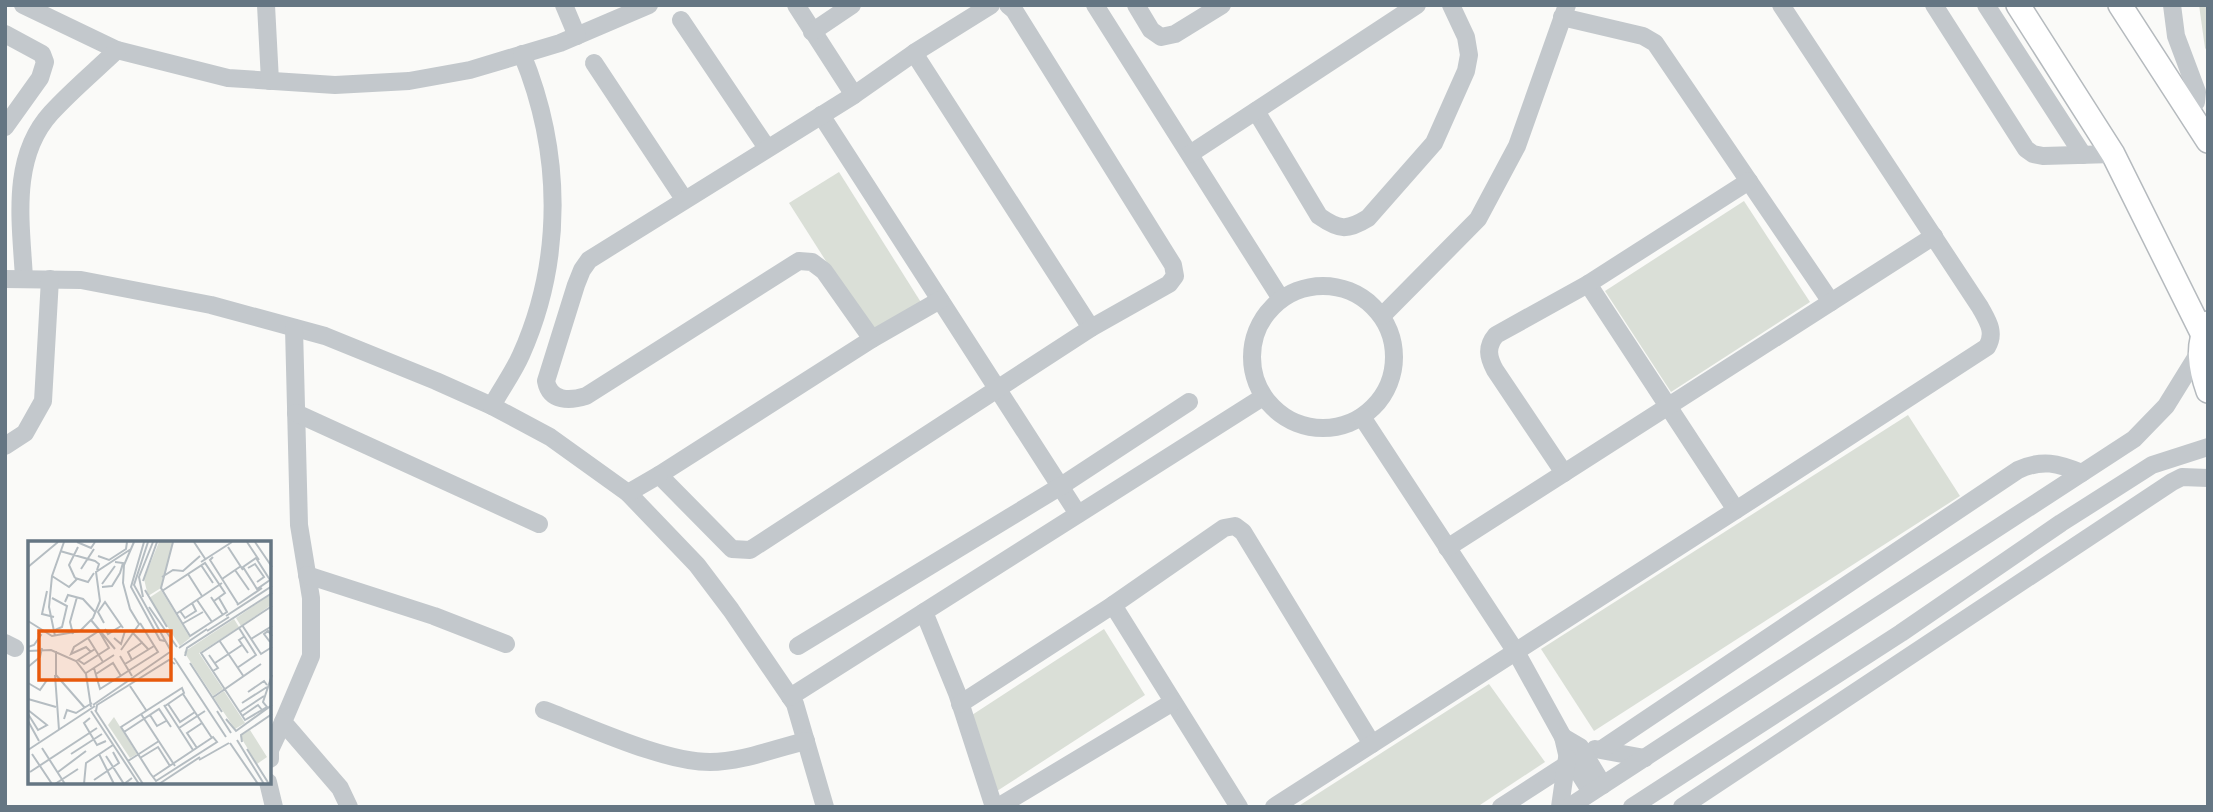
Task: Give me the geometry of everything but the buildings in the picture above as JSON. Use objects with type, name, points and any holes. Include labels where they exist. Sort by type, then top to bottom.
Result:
[{"type":"main road","points":[[2018,5],[2113,154],[2203,335],[2201,373],[2208,390]]},
{"type":"main road","points":[[2120,5],[2201,125]]},
{"type":"street","points":[[23,5],[117,50],[228,78],[335,85],[409,81],[470,70],[577,36],[649,5]]},
{"type":"street","points":[[266,5],[270,81]]},
{"type":"street","points":[[564,5],[577,36]]},
{"type":"street","points":[[796,5],[854,95]]},
{"type":"street","points":[[812,32],[852,5]]},
{"type":"street","points":[[872,339],[824,271],[812,261],[799,261],[586,397],[559,399],[547,387],[546,381],[582,270],[589,260],[854,95],[914,53],[991,5]]},
{"type":"street","points":[[659,475],[732,549],[750,550],[1091,328],[1169,284],[1175,276],[1173,265],[1014,10],[1008,5]]},
{"type":"street","points":[[1095,5],[1281,299]]},
{"type":"street","points":[[1136,5],[1152,30],[1161,37],[1175,34],[1222,5]]},
{"type":"street","points":[[1190,154],[1417,5]]},
{"type":"street","points":[[1256,111],[1319,216],[1336,228],[1355,226],[1368,218],[1434,143],[1466,71],[1469,55],[1466,37],[1451,5]]},
{"type":"street","points":[[1274,807],[1987,346],[1991,339],[1988,321],[1781,5]]},
{"type":"street","points":[[1934,5],[2026,149],[2043,156],[2113,154]]},
{"type":"street","points":[[1986,5],[2083,155]]},
{"type":"street","points":[[2172,5],[2176,36],[2197,92],[2196,102],[2201,125]]},
{"type":"street","points":[[1382,316],[1478,219],[1517,146],[1564,11],[1651,39],[1831,302]]},
{"type":"street","points":[[681,20],[767,148]]},
{"type":"street","points":[[5,34],[42,54],[45,62],[40,78],[5,127]]},
{"type":"street","points":[[24,278],[21,178],[33,142],[49,115],[117,50]]},
{"type":"street","points":[[914,53],[1091,328]]},
{"type":"street","points":[[492,406],[520,356],[545,287],[552,242],[553,191],[545,125],[523,54]]},
{"type":"street","points":[[594,63],[684,200]]},
{"type":"street","points":[[821,115],[1078,514]]},
{"type":"street","points":[[1564,473],[1495,370],[1489,359],[1490,342],[1496,335],[1588,284],[1749,181]]},
{"type":"street","points":[[1447,548],[1934,236]]},
{"type":"street","points":[[5,279],[81,279],[211,305],[325,336],[492,406],[550,438],[628,493],[697,565],[795,704],[825,807]]},
{"type":"street","points":[[5,446],[25,433],[43,401],[50,279]]},
{"type":"street","points":[[1588,284],[1736,510]]},
{"type":"street","points":[[1324,286],[1346,290],[1366,300],[1382,316],[1392,337],[1395,360],[1390,382],[1379,402],[1362,417],[1341,426],[1319,429],[1298,424],[1278,413],[1263,397],[1254,377],[1251,355],[1255,334],[1266,314],[1281,299],[1301,289],[1324,286]]},
{"type":"street","points":[[628,493],[872,339],[940,300]]},
{"type":"street","points":[[271,748],[311,656],[311,598],[299,525],[294,328]]},
{"type":"street","points":[[1569,807],[2134,439],[2166,406],[2203,335]]},
{"type":"street","points":[[790,696],[1263,397]]},
{"type":"street","points":[[798,646],[1060,486],[1189,402]]},
{"type":"street","points":[[296,413],[539,524]]},
{"type":"street","points":[[1362,417],[1516,652],[1572,757],[1597,789]]},
{"type":"street","points":[[1632,807],[1901,633],[2082,509],[2152,465],[2208,447]]},
{"type":"street","points":[[1501,807],[1572,757],[1602,749],[2018,471],[2040,462],[2082,473]]},
{"type":"street","points":[[1682,807],[2172,482],[2182,477],[2208,478]]},
{"type":"street","points":[[2079,543],[2078,528],[2082,509]]},
{"type":"street","points":[[960,704],[1113,605],[1224,528],[1235,526],[1243,532],[1372,744]]},
{"type":"street","points":[[307,575],[434,616],[506,644]]},
{"type":"street","points":[[1113,605],[1239,807]]},
{"type":"street","points":[[924,612],[996,807],[1174,702]]},
{"type":"street","points":[[544,710],[661,753],[691,760],[712,762],[738,758],[806,741]]},
{"type":"street","points":[[283,722],[340,788],[349,807]]},
{"type":"street","points":[[1602,749],[1645,758]]},
{"type":"street","points":[[1560,807],[1572,757]]},
{"type":"street","points":[[268,784],[274,807]]},
{"type":"shaded area","points":[[2199,5],[2208,5],[2208,52],[2205,48]]},
{"type":"shaded area","points":[[839,172],[922,304],[873,335],[789,203]]},
{"type":"shaded area","points":[[1744,201],[1810,302],[1671,392],[1605,291]]},
{"type":"shaded area","points":[[1908,415],[1960,496],[1594,731],[1541,649]]},
{"type":"shaded area","points":[[1104,629],[1145,695],[997,791],[972,715]]},
{"type":"shaded area","points":[[1489,684],[1545,762],[1477,807],[1297,807]]}]
